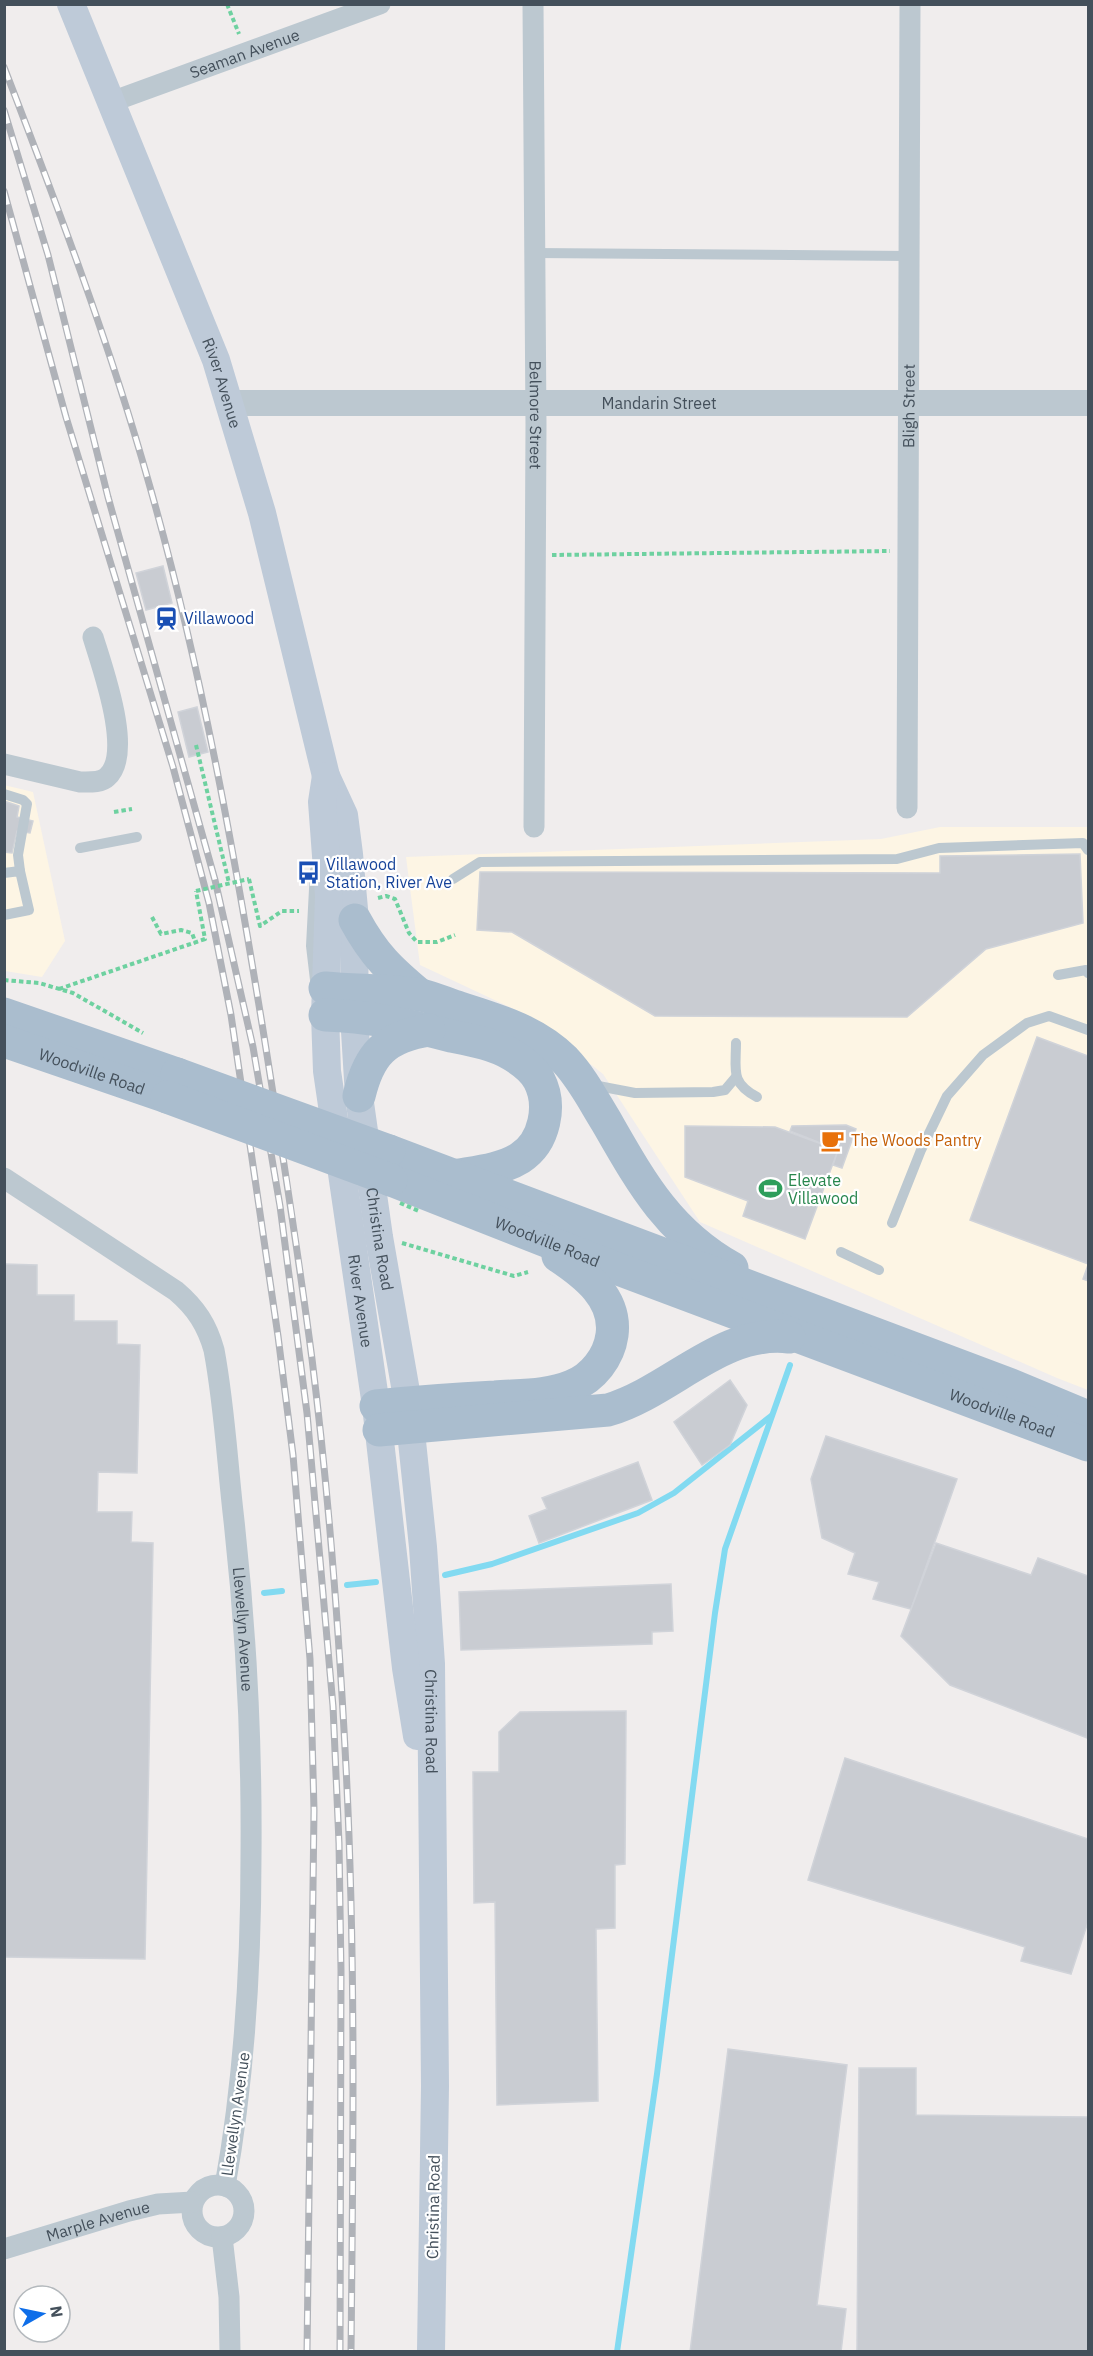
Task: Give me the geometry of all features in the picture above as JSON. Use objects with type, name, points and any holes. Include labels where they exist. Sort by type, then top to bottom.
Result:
[{"type":"main road","name":"River Avenue","points":[[71,4],[199,317],[229,403],[285,600],[326,776],[344,816],[366,909],[339,1002],[330,1100],[377,1418],[406,1668],[431,1823]]},
{"type":"main road","name":"River Avenue","points":[[326,776],[322,815],[339,1002],[359,1096]]},
{"type":"main road","points":[[366,909],[369,945],[388,969],[420,995],[514,1025],[558,1054],[584,1083],[635,1171],[655,1202],[672,1222],[719,1260],[803,1307]]},
{"type":"main road","points":[[339,1002],[420,995]]},
{"type":"main road","points":[[339,1002],[401,1023],[495,1047],[511,1054],[528,1066],[538,1079],[545,1097],[543,1129],[535,1144],[522,1157],[507,1165],[454,1176]]},
{"type":"main road","name":"Woodville Road","points":[[4,1014],[172,1086],[390,1166],[520,1230],[1089,1445]]},
{"type":"main road","points":[[359,1096],[368,1065],[378,1053],[396,1038],[429,1030]]},
{"type":"main road","name":"Woodville Road","points":[[4,1041],[172,1086]]},
{"type":"main road","name":"Christina Road","points":[[359,1096],[379,1237],[410,1415],[423,1547],[431,1664],[435,2098],[431,2352]]},
{"type":"main road","name":"Woodville Road","points":[[390,1166],[454,1176],[1089,1417]]},
{"type":"main road","points":[[410,1415],[556,1391],[573,1386],[601,1363],[610,1348],[613,1328],[610,1312],[602,1294],[588,1278],[520,1230]]},
{"type":"main road","points":[[377,1418],[410,1415],[608,1410],[632,1403],[734,1344],[770,1335],[806,1339]]},
{"type":"street","name":"Seaman Avenue","points":[[111,102],[380,4]]},
{"type":"street","name":"Belmore Street","points":[[533,4],[536,403],[534,827]]},
{"type":"street","name":"Bligh Street","points":[[907,808],[910,4]]},
{"type":"street","name":"Mandarin Street","points":[[229,403],[1089,403]]},
{"type":"street","points":[[4,764],[80,782],[106,779],[113,770],[118,753],[116,725],[93,637]]},
{"type":"street","name":"Llewellyn Avenue","points":[[4,1178],[176,1291],[199,1315],[208,1330],[214,1350],[242,1587],[252,1818],[251,1930],[245,2043],[240,2093],[225,2186]]},
{"type":"street","points":[[210,2186],[225,2186],[238,2194],[242,2201],[243,2216],[236,2230],[213,2237],[198,2228],[192,2211],[193,2202],[202,2190],[210,2186]]},
{"type":"street","name":"Marple Avenue","points":[[4,2249],[129,2211],[158,2204],[193,2202]]},
{"type":"street","points":[[222,2236],[229,2297],[230,2352]]},
{"type":"lane","points":[[535,253],[909,256]]},
{"type":"lane","points":[[4,794],[23,800],[27,804],[18,855],[29,910],[4,915]]},
{"type":"lane","points":[[80,848],[137,837]]},
{"type":"lane","points":[[453,879],[480,862],[897,859],[939,848],[1083,843],[1089,850]]},
{"type":"lane","points":[[4,873],[20,871]]},
{"type":"lane","points":[[1058,975],[1088,970]]},
{"type":"lane","points":[[892,1223],[921,1150],[947,1096],[983,1055],[1026,1023],[1049,1016],[1089,1030]]},
{"type":"lane","points":[[736,1043],[736,1077],[743,1089],[757,1097]]},
{"type":"lane","points":[[584,1083],[636,1093],[713,1092],[725,1090],[736,1077]]},
{"type":"lane","points":[[841,1252],[879,1270]]},
{"type":"path","points":[[227,4],[246,53]]},
{"type":"path","points":[[536,555],[909,551]]},
{"type":"path","points":[[196,745],[229,883]]},
{"type":"path","points":[[114,812],[132,809]]},
{"type":"path","points":[[59,989],[196,944],[205,939],[196,891],[249,879],[260,926],[282,911],[299,912],[301,900]]},
{"type":"path","points":[[366,909],[386,896],[395,899],[409,933],[417,942],[437,942],[455,935]]},
{"type":"path","points":[[152,917],[161,934],[181,930],[192,933],[196,944]]},
{"type":"path","points":[[4,980],[39,983],[73,993],[144,1034]]},
{"type":"shaded area","points":[[4,785],[33,792],[65,941],[42,977],[5,971]]},
{"type":"shaded area","points":[[940,827],[1088,827],[1088,1390],[700,1222],[603,1074],[531,1017],[420,965],[406,857],[881,839]]},
{"type":"building","points":[[163,566],[172,603],[146,610],[136,573]]},
{"type":"building","points":[[197,707],[208,752],[189,757],[178,712]]},
{"type":"building","points":[[4,801],[19,806],[17,817],[33,821],[30,833],[17,831],[12,853],[4,852]]},
{"type":"building","points":[[1080,854],[1083,923],[986,949],[907,1017],[655,1016],[512,932],[477,930],[480,872],[940,873],[940,856]]},
{"type":"building","points":[[1037,1037],[1088,1056],[1088,1264],[970,1220]]},
{"type":"building","name":"The Woods Pantry","points":[[846,1125],[856,1129],[842,1168],[833,1165],[838,1150],[790,1131],[792,1126]]},
{"type":"building","name":"Elevate Villawood","points":[[685,1126],[775,1127],[838,1150],[805,1239],[743,1216],[748,1201],[685,1177]]},
{"type":"building","points":[[4,1264],[37,1265],[37,1295],[74,1295],[74,1321],[117,1321],[117,1344],[140,1345],[137,1473],[98,1472],[97,1512],[132,1512],[131,1542],[153,1543],[145,1959],[4,1957]]},
{"type":"building","points":[[1088,1265],[1088,1281],[1083,1279]]},
{"type":"building","points":[[730,1380],[747,1405],[730,1445],[702,1465],[674,1422]]},
{"type":"building","points":[[826,1436],[957,1479],[911,1609],[873,1599],[879,1582],[848,1574],[855,1553],[822,1538],[811,1479]]},
{"type":"building","points":[[638,1462],[652,1500],[539,1543],[529,1516],[547,1509],[542,1498]]},
{"type":"building","points":[[936,1543],[1031,1575],[1038,1558],[1088,1576],[1087,1738],[950,1685],[901,1636]]},
{"type":"building","points":[[671,1584],[673,1631],[652,1632],[652,1644],[461,1650],[459,1592]]},
{"type":"building","points":[[626,1711],[625,1864],[615,1865],[615,1928],[596,1929],[598,2101],[497,2105],[495,1902],[474,1903],[473,1772],[499,1772],[499,1732],[520,1712]]},
{"type":"building","points":[[845,1758],[1088,1839],[1088,1922],[1071,1974],[1021,1961],[1025,1947],[808,1880]]},
{"type":"building","points":[[728,2049],[847,2065],[817,2305],[846,2309],[841,2352],[690,2352]]},
{"type":"building","points":[[859,2068],[916,2068],[916,2115],[1088,2117],[1088,2352],[857,2352]]},
{"type":"waterway","points":[[617,2352],[657,2074],[725,1549],[790,1365]]},
{"type":"waterway","points":[[445,1575],[492,1564],[638,1513],[674,1493],[771,1416]]},
{"type":"waterway","points":[[347,1585],[376,1582]]},
{"type":"waterway","points":[[264,1593],[282,1591]]},
{"type":"railway","points":[[4,67],[63,223],[118,380],[168,555],[201,691],[228,828],[253,967],[289,1197],[324,1461],[337,1614],[346,1767],[353,1986],[351,2352]]},
{"type":"railway","points":[[4,110],[48,255],[108,497],[215,880],[253,1047],[280,1206],[307,1413],[333,1706],[339,1843],[341,1971],[340,2352]]},
{"type":"railway","points":[[4,191],[66,417],[173,767],[209,903],[231,1015],[278,1336],[293,1455],[310,1659],[314,1810],[307,2352]]},
{"type":"place","name":"Villawood","points":[[166,618]]},
{"type":"place","name":"Villawood Station, River Ave","points":[[308,873]]},
{"type":"place","name":"The Woods Pantry","points":[[833,1140]]},
{"type":"place","name":"Elevate Villawood","points":[[770,1189]]}]
